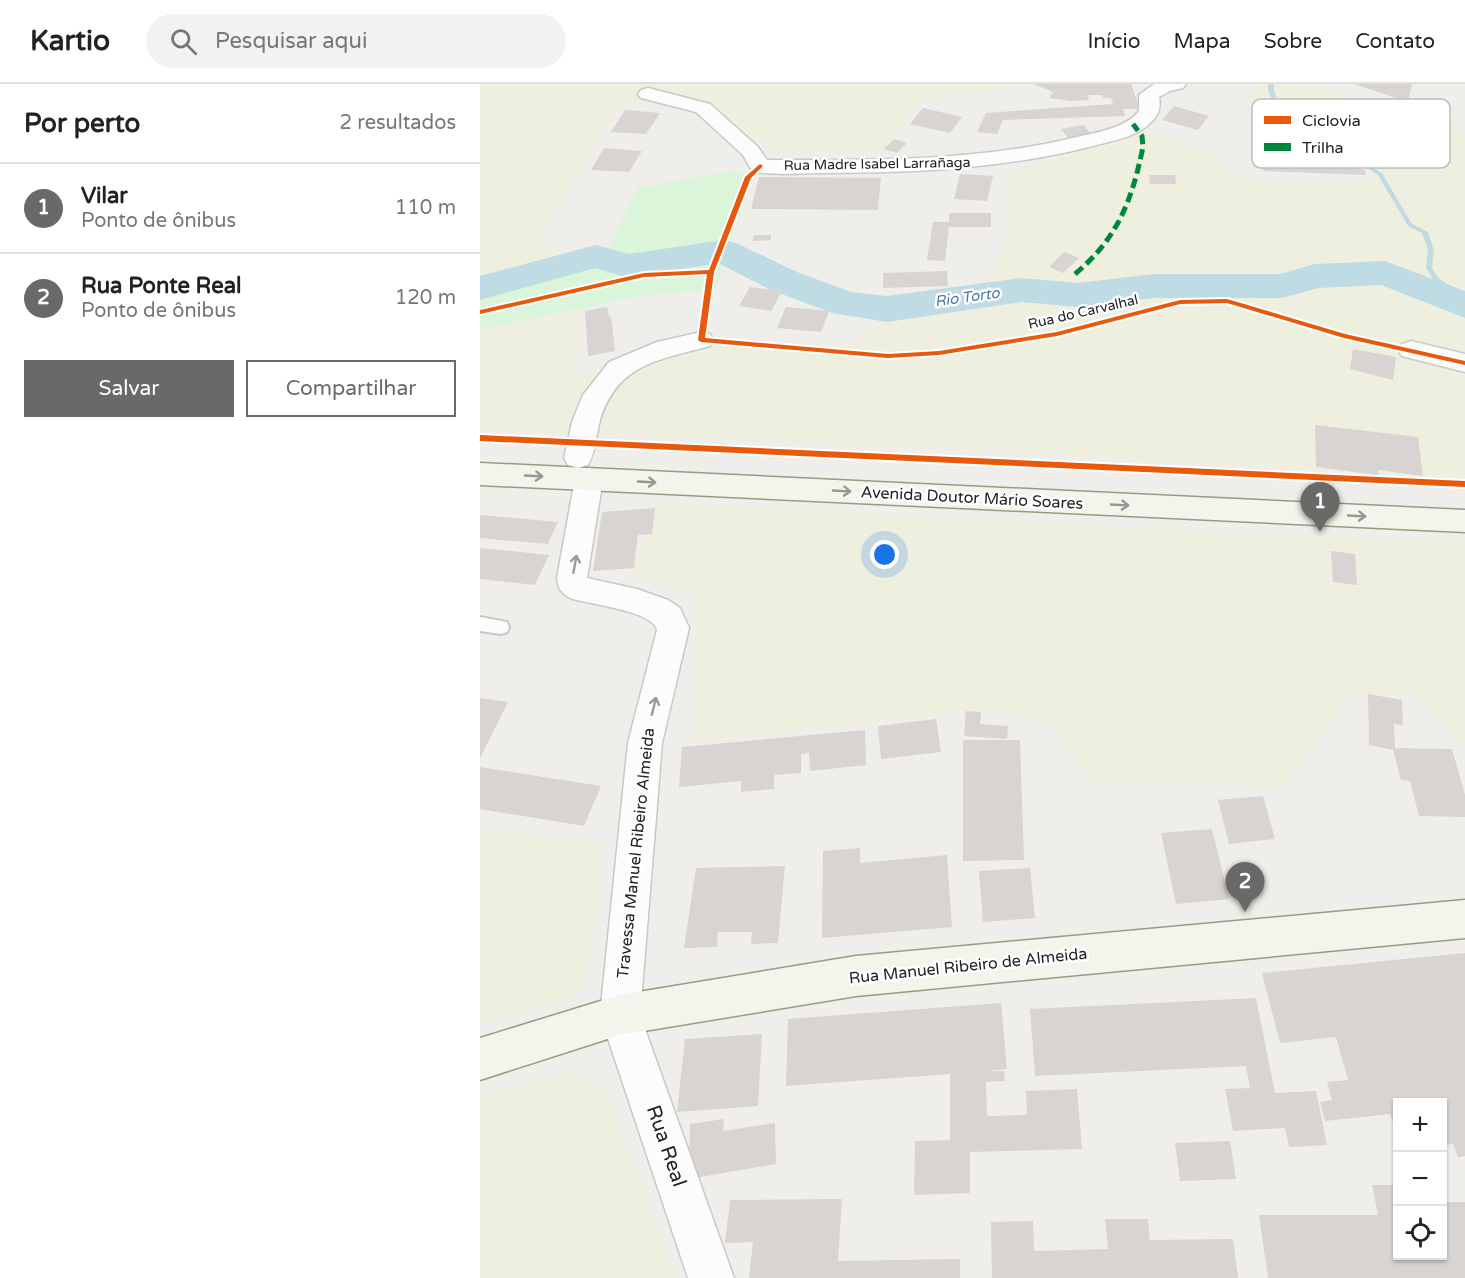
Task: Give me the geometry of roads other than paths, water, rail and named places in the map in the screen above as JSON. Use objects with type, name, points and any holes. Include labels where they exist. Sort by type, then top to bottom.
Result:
[{"type":"main road","name":"Avenida Doutor Mário Soares","points":[[480,454],[583,469],[1465,521]]},
{"type":"main road","name":"Avenida Doutor Mário Soares","points":[[480,474],[583,469],[1465,500]]},
{"type":"main road","name":"Rua Manuel Ribeiro de Almeida","points":[[480,1059],[620,1015],[856,976],[1465,919]]},
{"type":"street","name":"Rua Madre Isabel Larrañaga","points":[[648,94],[704,108],[751,151],[760,166],[922,166],[1000,160],[1080,144],[1116,133],[1141,120],[1147,114],[1150,107],[1147,89],[1176,84]]},
{"type":"street","points":[[583,469],[586,422],[596,395],[618,368],[666,348],[701,340]]},
{"type":"street","points":[[1411,350],[1465,363]]},
{"type":"street","name":"Travessa Manuel Ribeiro Almeida","points":[[583,469],[573,585],[653,607],[667,615],[672,622],[673,630],[645,743],[620,1015]]},
{"type":"street","name":"Rua Real","points":[[620,1015],[711,1278]]},
{"type":"lane","points":[[480,624],[501,627]]},
{"type":"waterway","points":[[1271,84],[1275,99]]},
{"type":"waterway","points":[[1370,168],[1380,174],[1410,225],[1425,232],[1431,250],[1429,268],[1436,279],[1465,298]]},
{"type":"waterway","name":"Rio Torto","points":[[480,288],[596,256],[628,266],[723,251],[784,281],[846,304],[887,309],[1022,290],[1078,295],[1154,286],[1282,286],[1315,276],[1385,273],[1465,305]]},
{"type":"place","name":"Vilar","points":[[1320,532]]},
{"type":"place","name":"Rua Ponte Real","points":[[1245,912]]}]
